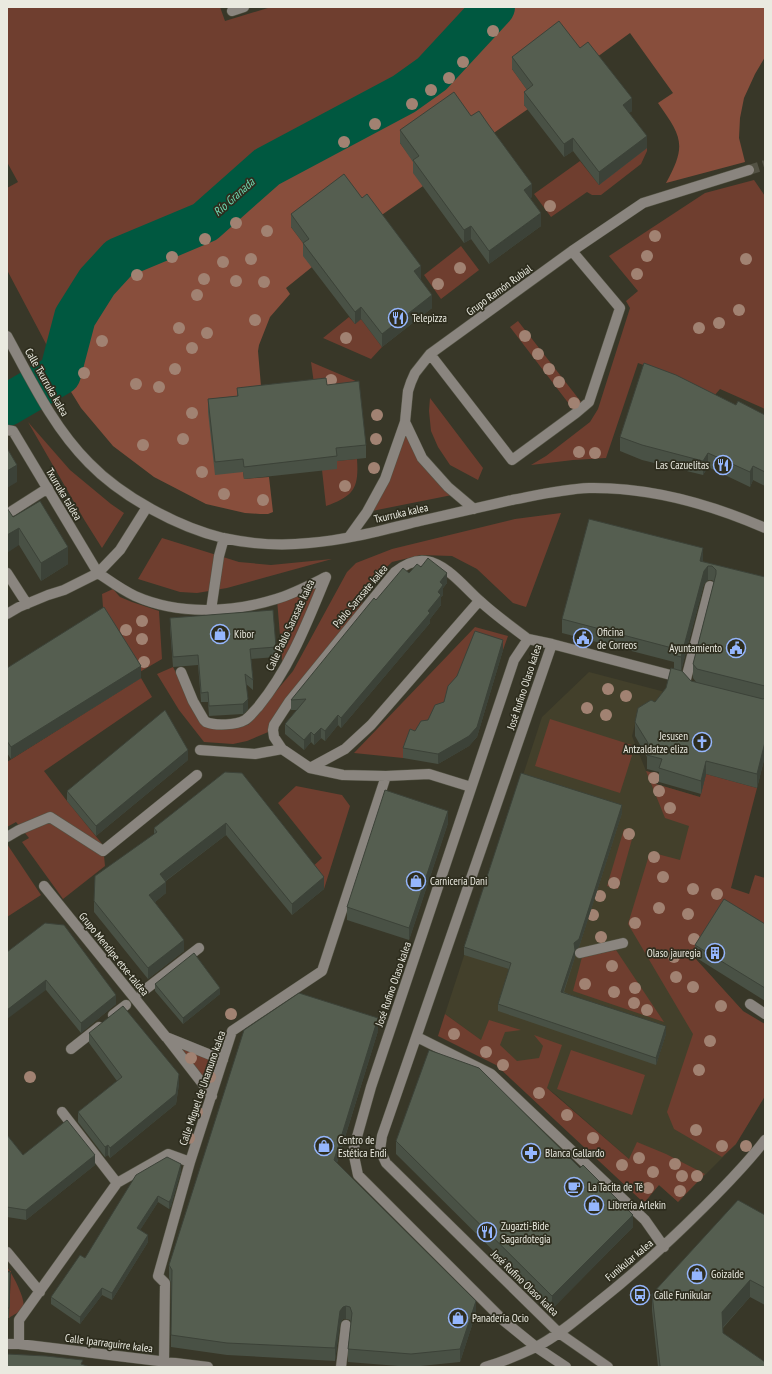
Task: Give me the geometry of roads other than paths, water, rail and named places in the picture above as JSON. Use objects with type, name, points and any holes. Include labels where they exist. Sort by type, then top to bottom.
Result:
[{"type":"street","points":[[232,11],[244,7]]},
{"type":"street","name":"Grupo Ramón Rubial","points":[[350,537],[367,512],[385,479],[405,422],[408,391],[411,382],[415,373],[430,354],[572,251],[643,203],[749,170]]},
{"type":"street","points":[[430,354],[512,460],[589,402],[620,308],[572,251]]},
{"type":"street","name":"Calle Txurruka kalea","points":[[7,336],[42,400],[69,438]]},
{"type":"street","points":[[405,422],[422,458],[448,487],[474,509]]},
{"type":"street","name":"Txurruka taldea","points":[[7,430],[13,432],[98,573]]},
{"type":"street","name":"Txurruka kalea","points":[[69,438],[89,463],[114,484],[147,507],[184,524],[224,538],[269,544],[309,543],[350,537],[558,491],[587,488],[628,490],[672,497],[738,516],[765,528]]},
{"type":"street","points":[[12,511],[48,488]]},
{"type":"street","points":[[7,614],[27,604],[64,590],[98,573],[120,550],[147,507]]},
{"type":"street","points":[[98,573],[134,595],[164,606],[211,610],[219,556],[224,538]]},
{"type":"street","name":"Pablo Sarasate kalea","points":[[471,786],[428,774],[386,776],[343,775],[310,768],[282,749],[274,737],[273,730],[274,725],[290,702],[395,572],[404,565],[426,561],[436,564],[459,581],[479,601]]},
{"type":"street","points":[[7,573],[27,604]]},
{"type":"street","name":"Calle Pablo Sarasate kalea","points":[[181,672],[192,701],[204,720],[209,723],[218,724],[235,723],[245,720],[262,701],[283,673],[306,626],[326,578],[277,599],[253,605],[211,610]]},
{"type":"street","points":[[686,679],[710,586]]},
{"type":"street","points":[[310,768],[345,749],[371,725],[479,601],[528,639]]},
{"type":"street","name":"José Rufino Olaso kalea","points":[[566,1367],[536,1347],[504,1321],[358,1175],[353,1151],[371,1087],[514,660],[528,639],[552,644],[382,1136],[380,1150],[386,1163],[559,1333],[608,1367]]},
{"type":"street","points":[[552,644],[686,679],[694,688]]},
{"type":"street","points":[[200,750],[255,754],[282,749]]},
{"type":"street","points":[[7,837],[18,830],[50,817],[103,851],[197,775]]},
{"type":"street","name":"Calle Miguel de Unamuno kalea","points":[[164,1361],[165,1283],[158,1276],[190,1162],[232,1031],[322,971],[386,776]]},
{"type":"street","name":"Grupo Mendipe etxe-taldea","points":[[44,886],[212,1096]]},
{"type":"street","points":[[580,953],[623,943]]},
{"type":"street","name":"Grupo Mendipe etxe-taldea","points":[[142,992],[199,948]]},
{"type":"street","points":[[750,1004],[765,1014]]},
{"type":"street","name":"Grupo Mendipe etxe-taldea","points":[[71,1049],[126,1005]]},
{"type":"street","name":"Grupo Mendipe etxe-taldea","points":[[166,1037],[223,1060]]},
{"type":"street","points":[[417,1037],[491,1074],[645,1220],[664,1247]]},
{"type":"street","points":[[62,1112],[118,1183]]},
{"type":"street","name":"Funikular kalea","points":[[485,1367],[536,1347],[559,1333],[607,1295],[664,1247],[731,1180],[765,1140]]},
{"type":"street","points":[[19,1344],[19,1320],[118,1183],[168,1154],[190,1162]]},
{"type":"street","points":[[7,1252],[40,1292]]},
{"type":"street","points":[[341,1367],[346,1325]]},
{"type":"street","name":"Calle Iparraguirre kalea","points":[[7,1344],[19,1344],[208,1367]]},
{"type":"waterway","name":"Río Granada","points":[[7,405],[60,374],[75,317],[97,282],[119,258],[205,222],[267,167],[404,94],[432,74],[494,7]]},
{"type":"tunnel","points":[[749,170],[765,165]]},
{"type":"place","name":"Telepizza","points":[[398,318]]},
{"type":"place","name":"Las Cazuelitas","points":[[723,465]]},
{"type":"place","name":"Kibor","points":[[220,634]]},
{"type":"place","name":"Oficina de Correos","points":[[583,638]]},
{"type":"place","name":"Ayuntamiento","points":[[736,648]]},
{"type":"place","name":"Jesusen Antzaldatze eliza","points":[[702,742]]},
{"type":"place","name":"Carnicería Dani","points":[[416,881]]},
{"type":"place","name":"Olaso jauregia","points":[[715,953]]},
{"type":"place","name":"Centro de Estética Endi","points":[[324,1146]]},
{"type":"place","name":"Blanca Gallardo","points":[[531,1153]]},
{"type":"place","name":"La Tacita de Té","points":[[574,1187]]},
{"type":"place","name":"Librería Arlekin","points":[[594,1205]]},
{"type":"place","name":"Zugazti-Bide Sagardotegia","points":[[487,1232]]},
{"type":"place","name":"Goizalde","points":[[697,1274]]},
{"type":"place","name":"Calle Funikular","points":[[640,1295]]},
{"type":"place","name":"Panadería Ocio","points":[[458,1318]]}]
